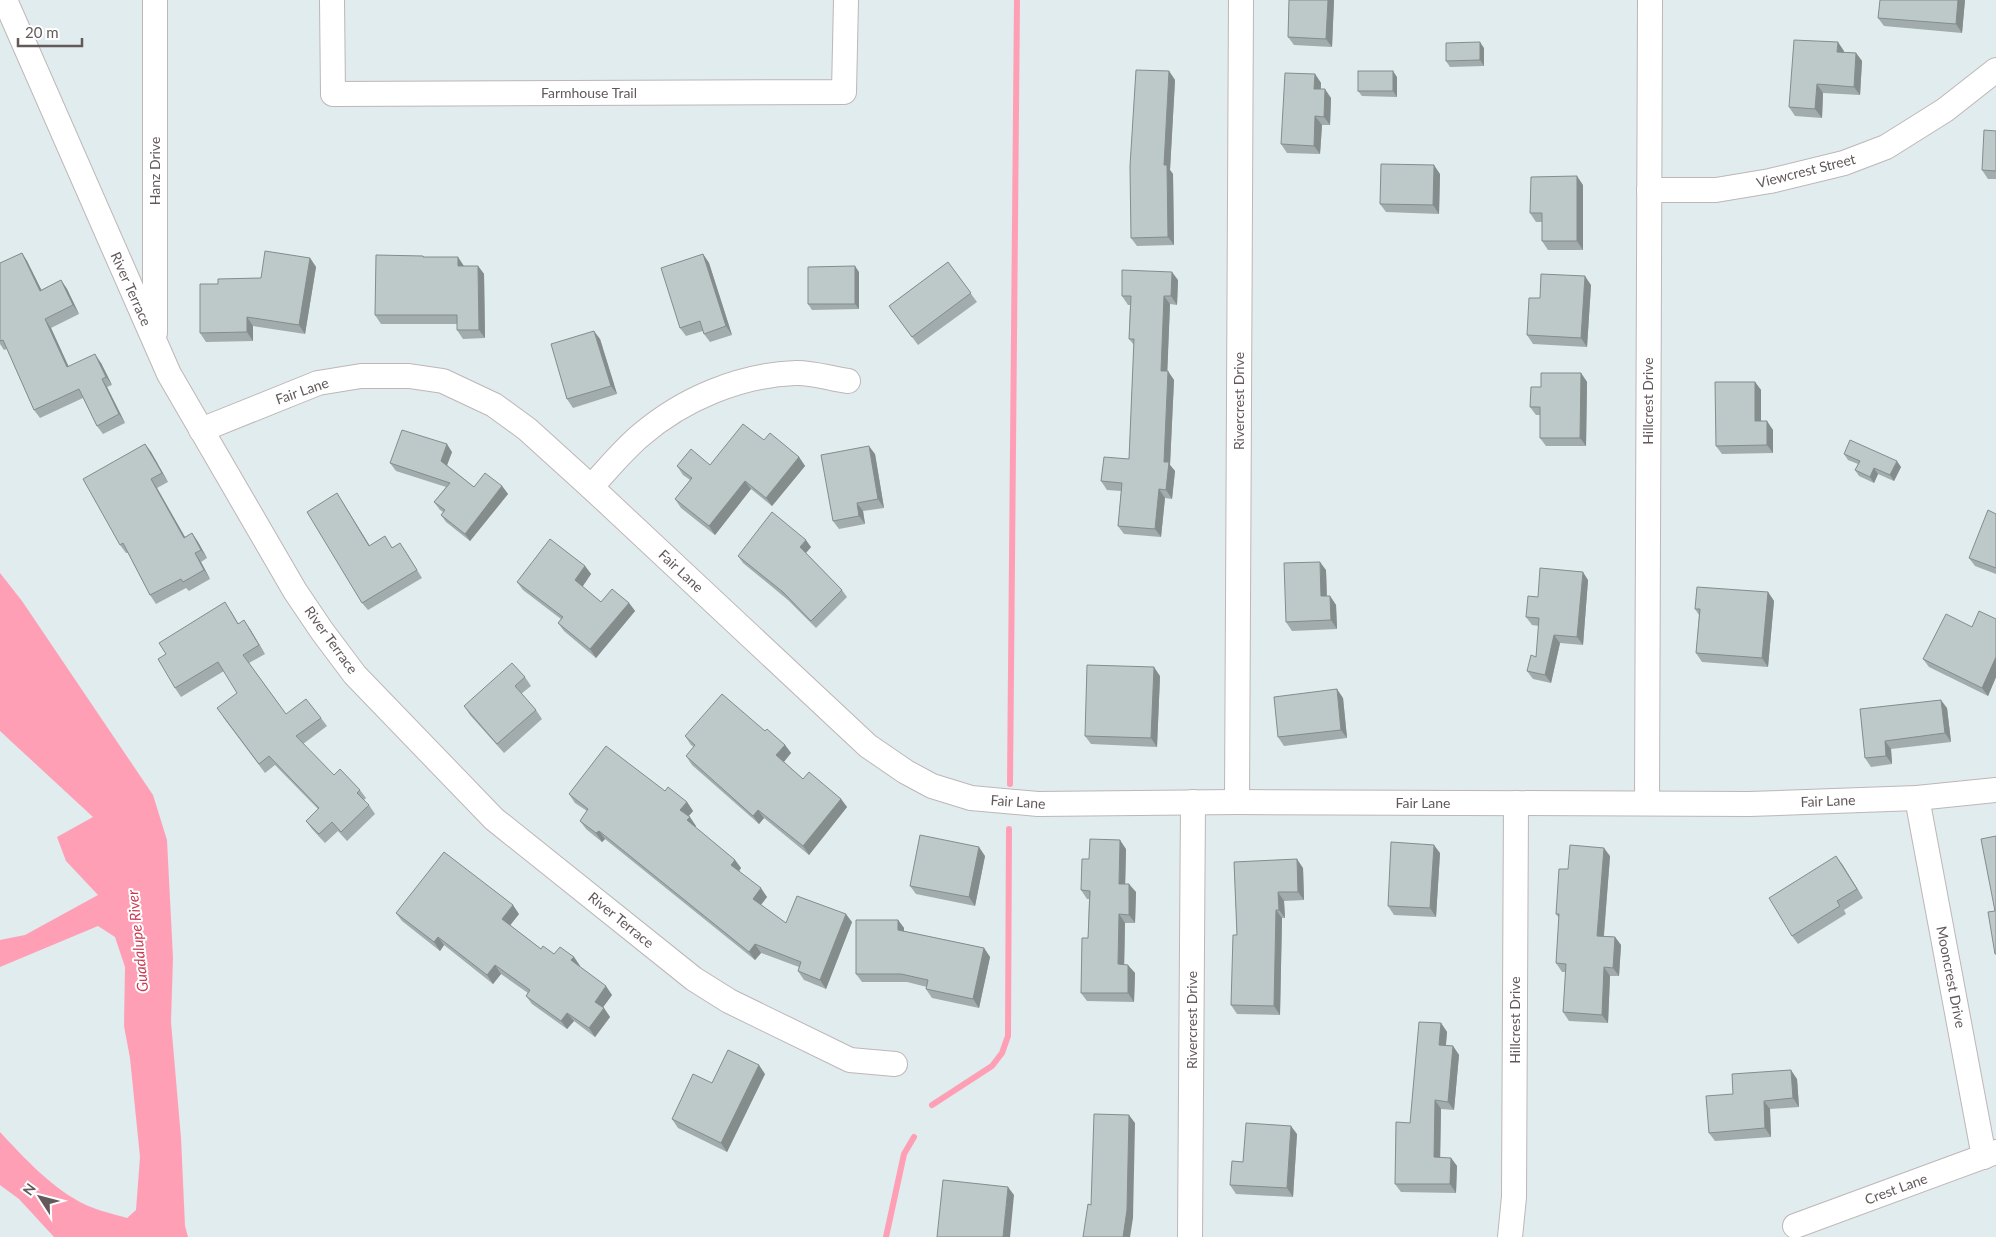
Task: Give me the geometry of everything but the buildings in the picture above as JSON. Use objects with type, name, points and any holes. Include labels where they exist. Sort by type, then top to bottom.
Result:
[{"type":"street","name":"River Terrace","points":[[5,0],[169,374],[200,430],[296,591],[322,631],[356,675],[494,818],[694,979],[728,1001],[850,1060],[895,1064]]},
{"type":"street","name":"Hanz Drive","points":[[155,0],[155,342]]},
{"type":"street","name":"Farmhouse Trail","points":[[332,0],[333,94],[844,92],[846,0]]},
{"type":"street","name":"Rivercrest Drive","points":[[1237,802],[1242,0]]},
{"type":"street","name":"Hillcrest Drive","points":[[1647,803],[1650,0]]},
{"type":"street","name":"Viewcrest Street","points":[[1650,190],[1716,190],[1770,181],[1844,163],[1886,148],[1945,110],[1996,70]]},
{"type":"street","points":[[591,487],[640,435],[670,413],[694,400],[760,377],[797,372],[848,382]]},
{"type":"street","name":"Fair Lane","points":[[200,430],[318,383],[362,376],[409,376],[442,381],[494,405],[527,429],[591,487],[868,746],[906,772],[932,786],[971,798],[1038,804],[1193,802],[1749,804],[1917,798],[1996,790]]},
{"type":"street","name":"Mooncrest Drive","points":[[1917,798],[1990,1155]]},
{"type":"street","name":"Rivercrest Drive","points":[[1190,1237],[1193,802]]},
{"type":"street","name":"Hillcrest Drive","points":[[1510,1237],[1514,1197],[1516,803]]},
{"type":"street","name":"Crest Lane","points":[[1795,1226],[1990,1155]]},
{"type":"water","name":"Guadalupe River","points":[[0,573],[22,601],[153,795],[167,840],[173,958],[171,1022],[181,1138],[185,1226],[188,1237],[54,1237],[19,1199],[0,1185],[0,1132],[29,1163],[62,1191],[91,1207],[127,1218],[136,1210],[140,1157],[130,1058],[124,1026],[125,967],[115,937],[98,926],[0,967],[0,940],[25,935],[98,895],[66,861],[57,837],[93,817],[0,731]]},
{"type":"waterway","points":[[1010,784],[1017,0]]},
{"type":"waterway","points":[[932,1105],[992,1066],[1002,1053],[1008,1036],[1009,829]]},
{"type":"waterway","points":[[886,1237],[904,1154],[914,1137]]}]
